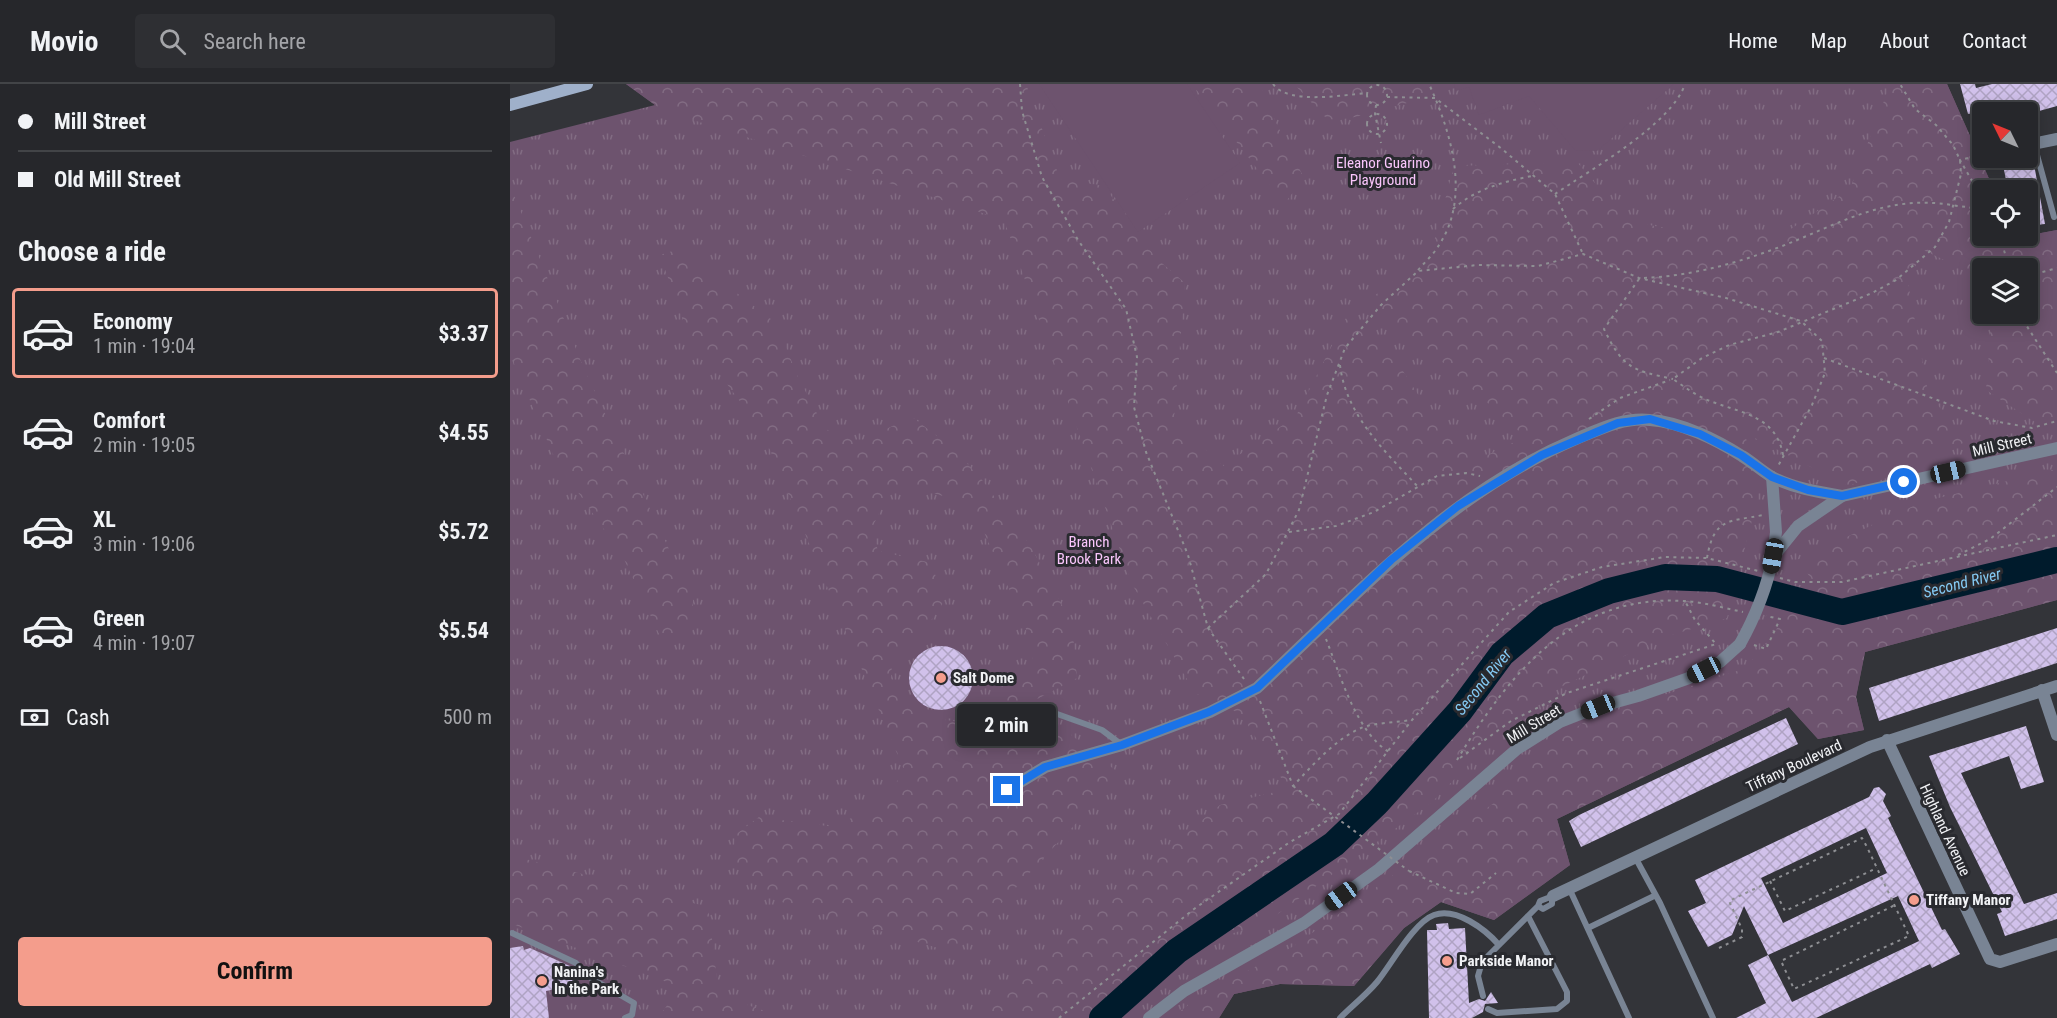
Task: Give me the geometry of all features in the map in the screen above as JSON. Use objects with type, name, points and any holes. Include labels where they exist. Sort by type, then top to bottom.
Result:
[{"type":"main road","points":[[510,105],[587,84]]},
{"type":"street","points":[[2038,143],[2057,139]]},
{"type":"street","points":[[1007,790],[1045,767],[1122,745],[1209,712],[1253,690],[1420,535],[1458,506],[1573,440],[1618,423],[1650,419],[1718,443],[1772,477],[1808,490],[1842,496]]},
{"type":"street","name":"Mill Street","points":[[1149,1018],[1184,991],[1304,923],[1406,847],[1517,749],[1569,718],[1689,678],[1720,662],[1746,644],[1770,573],[1773,556],[1798,526],[1842,496],[2057,448]]},
{"type":"street","points":[[1772,477],[1776,532],[1773,556]]},
{"type":"street","name":"Tiffany Boulevard","points":[[1552,897],[1887,740],[2057,686]]},
{"type":"street","points":[[2042,690],[2057,735]]},
{"type":"street","name":"Highland Avenue","points":[[1887,740],[1988,957],[1995,962],[2057,944]]},
{"type":"lane","points":[[2038,167],[2054,217]]},
{"type":"lane","points":[[967,710],[988,722],[1046,710],[1102,730],[1122,745]]},
{"type":"lane","points":[[1635,857],[1654,896],[1660,903],[1713,1018]]},
{"type":"lane","points":[[1569,888],[1629,1018]]},
{"type":"lane","points":[[1588,928],[1654,896]]},
{"type":"lane","points":[[1482,996],[1478,976],[1479,966],[1538,906],[1543,909],[1552,904],[1552,897]]},
{"type":"lane","points":[[1340,1018],[1375,984],[1419,926],[1433,915],[1448,914],[1470,921],[1498,945]]},
{"type":"lane","points":[[1488,1009],[1497,1013],[1557,1009],[1565,1005],[1568,997],[1528,916]]},
{"type":"lane","points":[[512,933],[576,963],[584,974],[634,1003],[632,1015],[625,1018]]},
{"type":"path","points":[[1020,84],[1022,111],[1042,177],[1078,240],[1126,309],[1137,357],[1134,407],[1149,461],[1188,555],[1208,628],[1262,704],[1267,723],[1280,748],[1293,786],[1408,871],[1456,893],[1470,894],[1496,873]]},
{"type":"path","points":[[1274,84],[1278,91],[1299,97],[1367,93],[1374,85],[1384,87],[1387,97]]},
{"type":"path","points":[[1208,628],[1266,574],[1299,510],[1327,395],[1345,348],[1381,305],[1418,271],[1440,244],[1453,209],[1456,179],[1448,136],[1429,84]]},
{"type":"path","points":[[1555,194],[1641,134],[1666,113],[1681,96],[1685,84]]},
{"type":"path","points":[[1900,84],[1915,109],[1936,125],[1953,145],[1972,181]]},
{"type":"path","points":[[1367,93],[1371,102],[1376,105],[1382,104],[1387,97]]},
{"type":"path","points":[[1387,97],[1435,98],[1533,176],[1555,194],[1583,254]]},
{"type":"path","points":[[1376,105],[1375,114],[1381,143]]},
{"type":"path","points":[[1375,114],[1384,117],[1387,123],[1386,129],[1379,134],[1371,133],[1367,128],[1369,118],[1375,114]]},
{"type":"path","points":[[1573,440],[1590,418],[1620,398],[1673,380],[1702,358],[1729,345],[1778,332],[1843,306],[1896,279],[1935,247],[1949,222],[1961,174],[1960,160]]},
{"type":"path","points":[[1453,209],[1468,196],[1492,186],[1533,176]]},
{"type":"path","points":[[1639,278],[1696,273],[1757,255],[1858,213],[1885,206],[1912,202],[1972,209]]},
{"type":"path","points":[[1418,271],[1478,266],[1538,266],[1583,254],[1639,278],[1726,298],[1801,321],[1822,341],[1825,374],[1812,405],[1772,477]]},
{"type":"path","points":[[2038,273],[2057,268]]},
{"type":"path","points":[[1639,278],[1604,329],[1616,354],[1636,371],[1673,380],[1702,398],[1767,423],[1780,438],[1784,455]]},
{"type":"path","points":[[2025,324],[2057,373]]},
{"type":"path","points":[[1824,358],[1994,421],[2032,428],[2057,421]]},
{"type":"path","points":[[1340,362],[1342,384],[1371,438],[1419,488]]},
{"type":"path","points":[[1288,532],[1336,526],[1374,512],[1437,476],[1466,474],[1501,480]]},
{"type":"path","points":[[1953,558],[1990,539],[2057,487]]},
{"type":"path","points":[[1707,558],[1710,540],[1724,523],[1741,517],[1764,515]]},
{"type":"path","points":[[1795,582],[1842,582],[2057,535]]},
{"type":"path","points":[[1059,1018],[1194,909],[1290,842],[1340,814],[1412,720],[1509,612],[1554,583],[1602,567],[1665,557],[1707,558],[1740,567]]},
{"type":"path","points":[[1685,601],[1695,620],[1716,645],[1568,693],[1511,721],[1457,760],[1478,726],[1541,648],[1581,623],[1618,607],[1646,602],[1685,601],[1748,613]]},
{"type":"path","points":[[1746,644],[1766,649],[1780,619],[1758,615]]},
{"type":"path","points":[[1322,628],[1364,727],[1375,741],[1389,752]]},
{"type":"path","points":[[1293,786],[1321,756],[1364,727],[1412,720]]},
{"type":"path","points":[[1719,948],[1742,937],[1742,929],[1729,901],[1862,838],[1878,868],[1895,905],[1909,936],[1794,989],[1781,961],[1895,905]]},
{"type":"path","points":[[1770,881],[1785,911],[1878,868]]},
{"type":"green space","name":"Branch Brook Park","points":[[626,84],[1947,84],[1972,140],[1972,168],[1984,168],[1990,180],[1972,180],[1972,246],[2038,246],[2038,234],[2057,230],[2057,600],[1865,652],[1856,697],[1864,730],[1818,739],[1789,707],[1557,819],[1570,865],[1494,920],[1441,902],[1404,928],[1354,986],[1280,984],[1234,994],[1219,1018],[510,1018],[510,142],[655,105]]},
{"type":"green space","points":[[626,84],[1026,84],[1060,179],[1104,186],[1156,258],[1185,283],[1174,419],[1223,466],[1296,416],[1349,312],[1387,346],[1435,421],[1477,460],[1525,437],[1429,350],[1366,302],[1431,253],[1454,166],[1577,162],[1627,221],[1677,230],[1785,233],[1850,189],[1889,88],[1879,84],[1947,84],[1972,140],[1972,168],[1984,168],[1990,180],[1972,180],[1972,246],[2038,246],[2038,234],[2057,230],[2057,419],[2038,424],[1986,390],[1991,324],[2038,324],[2038,258],[1972,258],[1972,273],[1923,250],[1908,283],[1928,392],[1966,442],[1848,486],[1745,433],[1758,497],[1727,618],[1659,639],[1530,702],[1432,802],[1265,923],[1177,951],[1102,1018],[973,1018],[980,1007],[1220,805],[1288,789],[1241,714],[1195,693],[1132,584],[1004,220],[662,110]]},
{"type":"green space","points":[[1039,84],[1187,84],[1240,163],[1138,232]]},
{"type":"green space","points":[[1192,84],[1266,84],[1261,93],[1304,178],[1284,204]]},
{"type":"green space","points":[[1294,84],[1434,84],[1425,100],[1351,118],[1327,119]]},
{"type":"green space","points":[[1454,84],[1674,84],[1597,151],[1575,150],[1529,96],[1479,115],[1469,87],[1456,91]]},
{"type":"green space","points":[[510,185],[584,369],[693,600],[692,639],[661,638],[622,555],[556,461],[510,354]]},
{"type":"green space","points":[[679,249],[776,323],[798,377],[825,429],[858,442],[912,417],[954,449],[982,480],[1030,545],[1072,624],[1077,678],[1009,714],[998,689],[1034,664],[1025,625],[972,505],[923,490],[892,486],[872,528],[878,551],[932,563],[943,603],[921,635],[892,662],[891,679],[916,717],[1003,726],[1054,721],[1121,775],[955,953],[775,900],[733,864],[735,835],[759,817],[835,827],[886,799],[904,770],[762,431],[686,329],[660,255]]},
{"type":"green space","points":[[2057,469],[2057,600],[1865,652],[1856,697],[1864,730],[1818,739],[1789,707],[1557,819],[1570,865],[1494,920],[1441,902],[1404,928],[1354,986],[1280,984],[1234,994],[1219,1018],[1171,1018],[1199,997],[1294,946],[1494,803],[1520,762],[1588,720],[1746,668],[1814,582],[1797,560],[1922,502]]},
{"type":"green space","points":[[510,855],[708,907],[719,995],[785,1018],[651,1018],[661,1014],[680,987],[510,923]]},
{"type":"building","points":[[1960,84],[1975,84],[1976,88],[1992,84],[2057,84],[2057,106],[2038,111],[2038,102],[1972,102],[1972,113],[1968,114]]},
{"type":"building","points":[[2004,168],[2035,168],[2037,180],[2006,180]]},
{"type":"building","points":[[2038,186],[2045,224],[2038,225]]},
{"type":"building","points":[[2057,628],[2057,663],[1879,721],[1869,688]]},
{"type":"building","name":"Salt Dome","points":[[941,646],[959,652],[967,660],[973,678],[967,696],[959,704],[941,710],[923,704],[915,696],[909,678],[915,660],[923,652]]},
{"type":"building","points":[[1786,718],[1798,744],[1581,847],[1569,821]]},
{"type":"building","points":[[2026,726],[2044,782],[2021,789],[2009,756],[1961,773],[2024,904],[2057,893],[2057,919],[2005,936],[1997,914],[2002,912],[1950,807],[1929,756]]},
{"type":"building","name":"Tiffany Manor","points":[[1879,787],[1886,794],[1883,801],[1891,816],[1888,818],[1942,930],[1945,929],[1960,954],[1932,968],[1930,964],[1816,1018],[1736,1018],[1766,1003],[1748,965],[1768,955],[1744,906],[1732,935],[1708,947],[1688,911],[1706,903],[1695,880],[1869,797],[1874,788]],"holes":[[[1866,828],[1887,873],[1783,923],[1761,878]],[[1898,896],[1919,941],[1792,1002],[1768,955]]]},
{"type":"building","name":"Parkside Manor","points":[[1448,923],[1449,929],[1465,928],[1469,1003],[1479,999],[1485,1001],[1491,992],[1498,1003],[1485,1004],[1483,1012],[1472,1018],[1429,1018],[1427,930],[1437,930],[1436,924]]},
{"type":"building","name":"Nanina's In the Park","points":[[523,946],[524,950],[530,948],[572,967],[575,985],[546,991],[549,1018],[510,1018],[510,948]]},
{"type":"waterway","name":"Second River","points":[[1102,1018],[1177,951],[1334,844],[1377,803],[1460,711],[1502,654],[1547,616],[1609,591],[1665,577],[1717,579],[1842,612],[2057,560]]},
{"type":"place","name":"Salt Dome","points":[[941,678]]},
{"type":"place","name":"Tiffany Manor","points":[[1914,900]]},
{"type":"place","name":"Parkside Manor","points":[[1447,961]]},
{"type":"place","name":"Nanina's In the Park","points":[[542,981]]},
{"type":"route","points":[[1007,790],[1045,767],[1122,745],[1233,702],[1257,688],[1391,560],[1458,506],[1542,455],[1602,428],[1635,420],[1650,419],[1664,422],[1700,434],[1741,455],[1772,477],[1808,490],[1842,496],[1904,482]]},
{"type":"park label","name":"Eleanor Guarino Playground","points":[[1383,172]]}]
